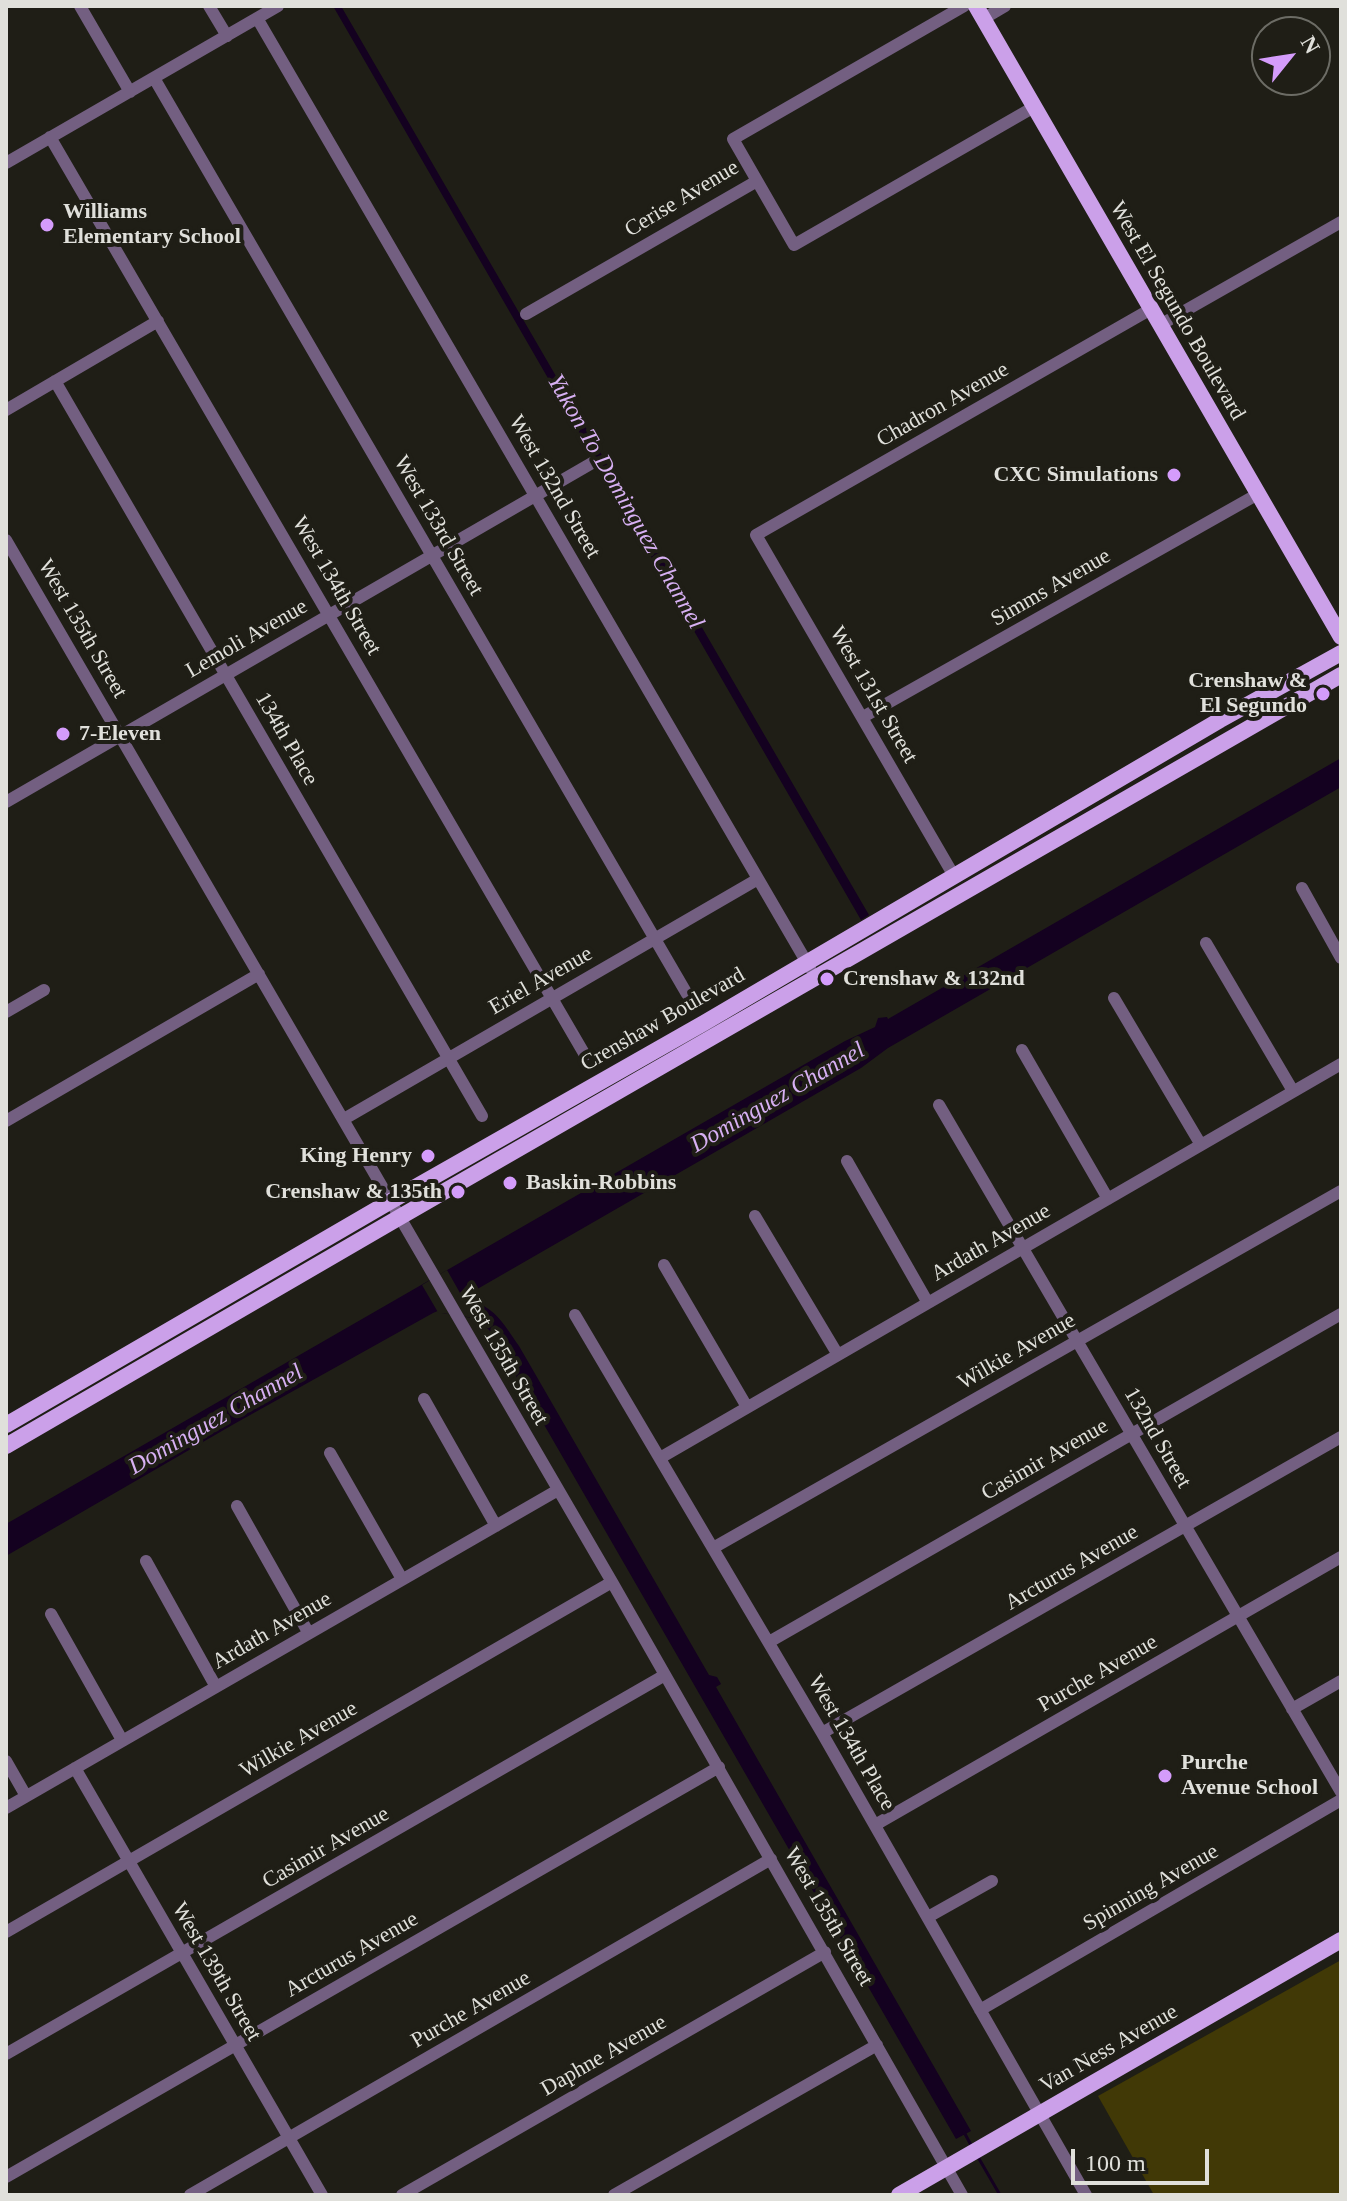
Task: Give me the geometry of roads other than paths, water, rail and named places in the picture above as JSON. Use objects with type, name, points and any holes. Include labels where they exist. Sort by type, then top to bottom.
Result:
[{"type":"main road","name":"West El Segundo Boulevard","points":[[980,12],[1341,637]]},
{"type":"main road","name":"Crenshaw Boulevard","points":[[6,1425],[807,963],[1220,720],[1341,653]]},
{"type":"main road","name":"Crenshaw Boulevard","points":[[6,1446],[1341,675]]},
{"type":"main road","points":[[954,876],[963,892]]},
{"type":"main road","points":[[269,1272],[278,1288]]},
{"type":"main road","points":[[89,1377],[97,1393]]},
{"type":"main road","name":"Van Ness Avenue","points":[[899,2195],[1341,1940]]},
{"type":"street","points":[[80,6],[130,92]]},
{"type":"street","points":[[209,6],[227,36]]},
{"type":"street","points":[[6,163],[278,6]]},
{"type":"street","name":"Cerise Avenue","points":[[526,314],[757,181],[733,139],[964,6]]},
{"type":"street","points":[[980,12],[1005,6]]},
{"type":"street","name":"West 132nd Street","points":[[257,18],[816,978]]},
{"type":"street","name":"West 133rd Street","points":[[154,78],[687,994]]},
{"type":"street","points":[[757,181],[794,245],[1034,107]]},
{"type":"street","name":"West 134th Street","points":[[50,137],[585,1055]]},
{"type":"street","points":[[1160,325],[1341,222]]},
{"type":"street","name":"Chadron Avenue","points":[[756,535],[1151,309]]},
{"type":"street","points":[[6,410],[158,321]]},
{"type":"street","name":"134th Place","points":[[55,381],[482,1116]]},
{"type":"street","name":"Lemoli Avenue","points":[[6,802],[592,463]]},
{"type":"street","name":"Simms Avenue","points":[[863,717],[1258,494]]},
{"type":"street","name":"West 131st Street","points":[[756,535],[954,876]]},
{"type":"street","name":"West 135th Street","points":[[6,540],[719,1767],[962,2195]]},
{"type":"street","name":"Eriel Avenue","points":[[344,1119],[758,879]]},
{"type":"street","points":[[1302,888],[1341,958]]},
{"type":"street","points":[[1206,943],[1293,1091]]},
{"type":"street","points":[[6,1104],[10,1119],[259,974]]},
{"type":"street","points":[[6,1012],[44,990]]},
{"type":"street","points":[[1114,998],[1201,1145]]},
{"type":"street","points":[[1022,1050],[1108,1199]]},
{"type":"street","name":"Ardath Avenue","points":[[660,1458],[1341,1064]]},
{"type":"street","name":"132nd Street","points":[[939,1105],[1341,1792]]},
{"type":"street","points":[[847,1161],[928,1303]]},
{"type":"street","name":"Wilkie Avenue","points":[[713,1548],[1341,1191]]},
{"type":"street","points":[[755,1216],[838,1355]]},
{"type":"street","points":[[664,1265],[747,1407]]},
{"type":"street","name":"Casimir Avenue","points":[[769,1642],[1341,1314]]},
{"type":"street","name":"West 134th Place","points":[[575,1315],[822,1733],[1086,2195]]},
{"type":"street","points":[[424,1399],[496,1526]]},
{"type":"street","name":"Arcturus Avenue","points":[[822,1733],[1341,1437]]},
{"type":"street","points":[[330,1453],[402,1579]]},
{"type":"street","name":"Ardath Avenue","points":[[6,1808],[558,1490]]},
{"type":"street","points":[[237,1506],[308,1632]]},
{"type":"street","name":"Purche Avenue","points":[[875,1825],[1341,1557]]},
{"type":"street","points":[[146,1561],[216,1687]]},
{"type":"street","name":"Wilkie Avenue","points":[[6,1932],[612,1582]]},
{"type":"street","points":[[51,1614],[122,1740]]},
{"type":"street","name":"Casimir Avenue","points":[[6,2054],[665,1675]]},
{"type":"street","points":[[1292,1709],[1341,1681]]},
{"type":"street","points":[[6,1761],[26,1796]]},
{"type":"street","name":"Arcturus Avenue","points":[[6,2177],[719,1767]]},
{"type":"street","name":"West 139th Street","points":[[75,1768],[322,2195]]},
{"type":"street","name":"Spinning Avenue","points":[[980,2010],[1341,1800]]},
{"type":"street","name":"Purche Avenue","points":[[190,2195],[771,1859]]},
{"type":"street","points":[[928,1917],[992,1881]]},
{"type":"street","name":"Daphne Avenue","points":[[402,2195],[825,1952]]},
{"type":"street","points":[[614,2195],[877,2045]]},
{"type":"water","name":"Yukon To Dominguez Channel","points":[[333,6],[341,6],[869,915],[861,920]]},
{"type":"water","name":"Dominguez Channel","points":[[1341,758],[1341,787],[460,1299],[477,1303],[491,1311],[519,1346],[709,1675],[717,1677],[721,1684],[716,1687],[971,2131],[956,2139],[495,1336],[478,1319],[442,1313],[440,1310],[433,1313],[6,1556],[6,1524],[845,1041],[875,1027],[878,1018],[888,1019]]},
{"type":"waterway","points":[[964,2132],[972,2147]]},
{"type":"waterway","points":[[978,2157],[1000,2195]]},
{"type":"place","name":"Williams Elementary School","points":[[47,225]]},
{"type":"place","name":"CXC Simulations","points":[[1174,475]]},
{"type":"place","name":"Crenshaw & El Segundo","points":[[1323,694]]},
{"type":"place","name":"7-Eleven","points":[[63,734]]},
{"type":"place","name":"Crenshaw & 132nd","points":[[827,979]]},
{"type":"place","name":"King Henry","points":[[428,1156]]},
{"type":"place","name":"Baskin-Robbins","points":[[510,1183]]},
{"type":"place","name":"Crenshaw & 135th","points":[[458,1192]]},
{"type":"place","name":"Purche Avenue School","points":[[1165,1776]]}]
